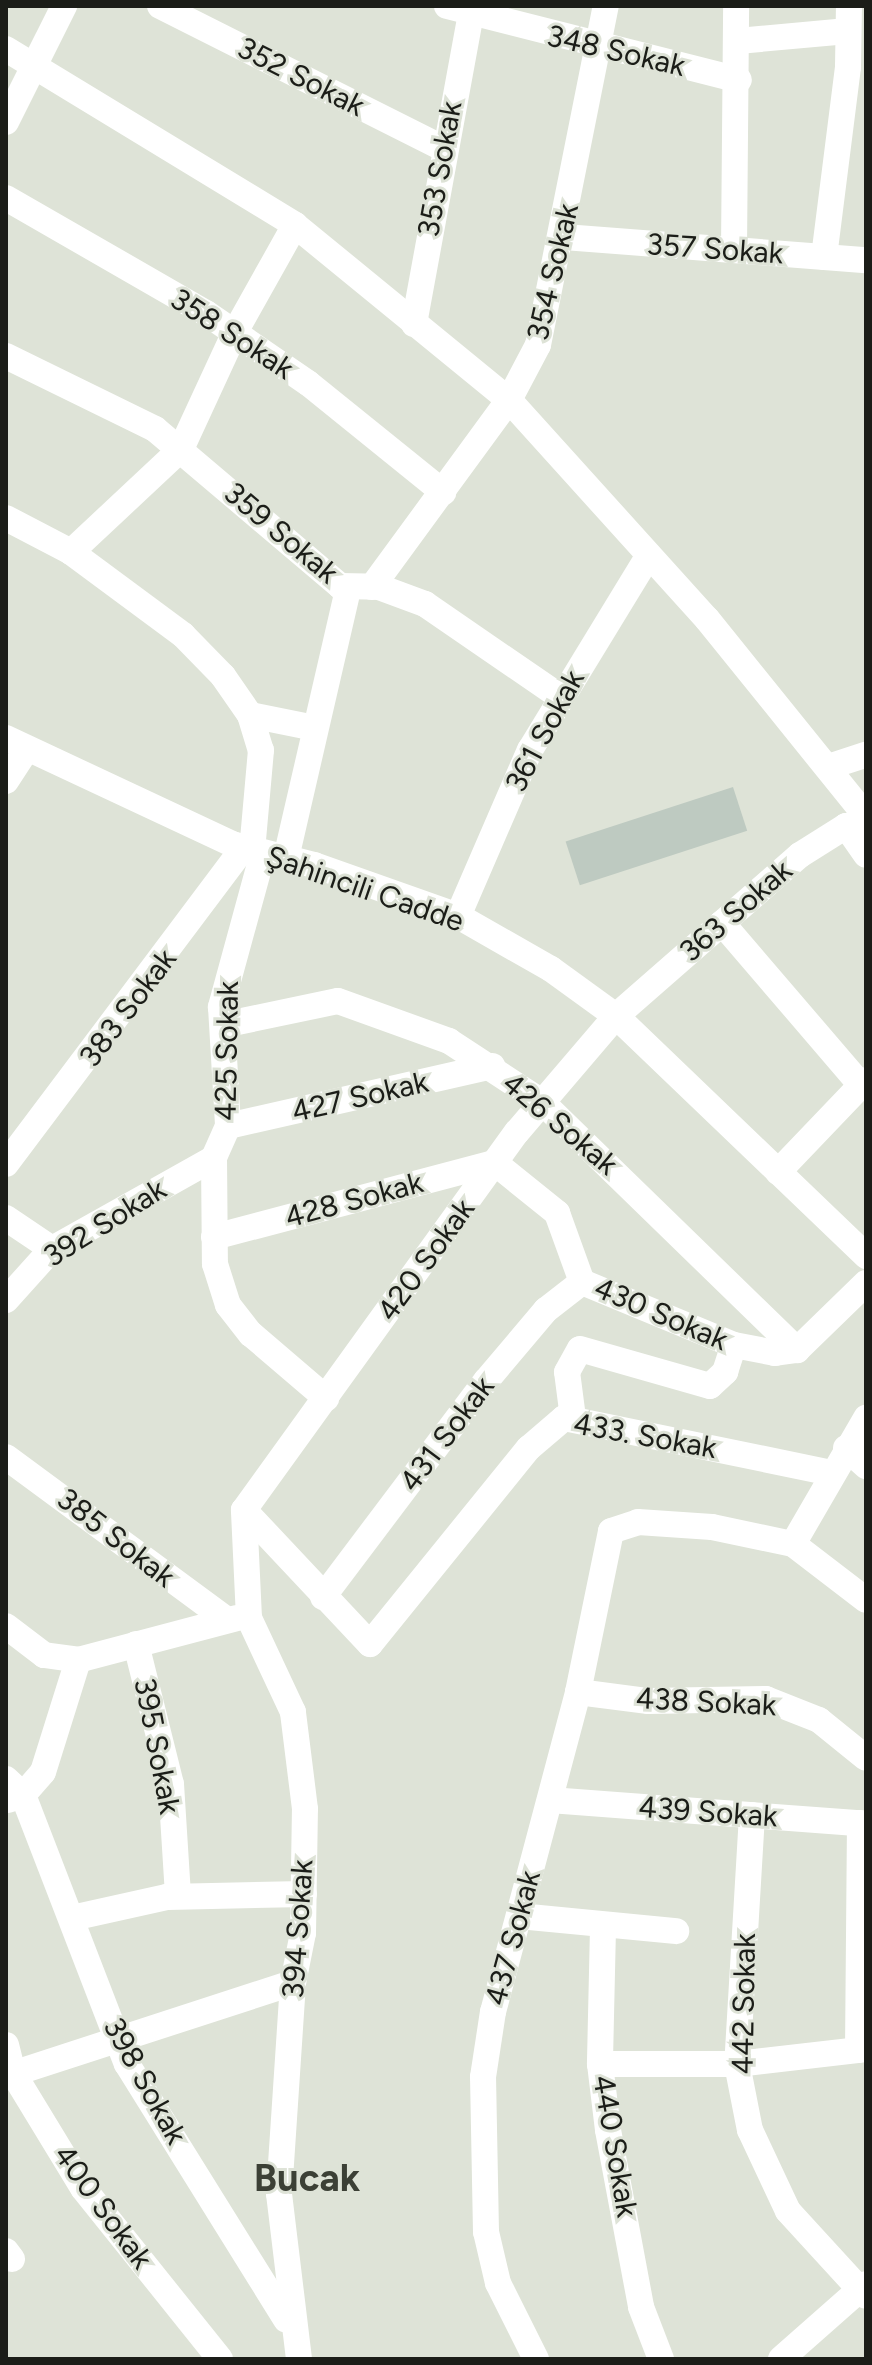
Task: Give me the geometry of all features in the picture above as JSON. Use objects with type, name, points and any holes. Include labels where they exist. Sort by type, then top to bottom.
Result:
[{"type":"street","points":[[6,122],[64,6]]},
{"type":"street","name":"352 Sokak","points":[[160,6],[442,148]]},
{"type":"street","name":"354 Sokak","points":[[255,851],[315,728],[360,588],[443,492],[509,400],[543,332],[564,237],[606,6]]},
{"type":"street","points":[[734,250],[739,80],[736,6]]},
{"type":"street","name":"353 Sokak","points":[[414,324],[442,148],[459,10]]},
{"type":"street","name":"348 Sokak","points":[[459,10],[598,49],[739,80]]},
{"type":"street","points":[[738,41],[849,19],[824,257]]},
{"type":"street","points":[[6,49],[295,225],[509,400],[649,555],[828,767],[859,821],[866,855]]},
{"type":"street","name":"358 Sokak","points":[[6,198],[235,332],[443,492]]},
{"type":"street","points":[[71,552],[181,449],[235,332],[295,225]]},
{"type":"street","name":"357 Sokak","points":[[564,237],[866,260]]},
{"type":"street","name":"359 Sokak","points":[[6,356],[155,429],[360,588],[393,590],[452,620],[559,696]]},
{"type":"street","points":[[6,518],[71,552],[183,635],[250,715],[261,750],[255,851]]},
{"type":"street","name":"361 Sokak","points":[[458,916],[559,696],[649,555]]},
{"type":"street","points":[[250,715],[315,728]]},
{"type":"street","points":[[6,781],[17,744]]},
{"type":"street","name":"Şahincili Cadde","points":[[17,744],[255,851],[458,916],[616,1016],[866,1256]]},
{"type":"street","points":[[828,767],[866,755]]},
{"type":"street","name":"363 Sokak","points":[[616,1016],[800,855],[859,821]]},
{"type":"street","name":"425 Sokak","points":[[255,851],[233,945],[223,1025],[228,1126],[214,1158],[215,1264],[228,1305],[261,1345],[326,1398]]},
{"type":"street","name":"383 Sokak","points":[[6,1164],[255,851]]},
{"type":"street","points":[[722,923],[863,1083],[778,1172]]},
{"type":"street","name":"426 Sokak","points":[[223,1025],[338,1001],[449,1041],[492,1066],[542,1102],[797,1350]]},
{"type":"street","name":"420 Sokak","points":[[244,1510],[495,1163],[542,1102],[616,1016]]},
{"type":"street","name":"427 Sokak","points":[[228,1126],[492,1066]]},
{"type":"street","name":"392 Sokak","points":[[6,1300],[52,1249],[214,1158]]},
{"type":"street","name":"428 Sokak","points":[[214,1237],[495,1163]]},
{"type":"street","name":"430 Sokak","points":[[495,1163],[557,1213],[582,1282],[734,1345],[775,1353],[797,1350]]},
{"type":"street","points":[[6,1218],[52,1249]]},
{"type":"street","name":"431 Sokak","points":[[323,1597],[486,1381],[546,1310],[582,1282]]},
{"type":"street","points":[[797,1350],[866,1283]]},
{"type":"street","points":[[573,1418],[567,1372],[580,1349],[710,1386],[725,1372],[734,1345]]},
{"type":"street","name":"433. Sokak","points":[[323,1597],[370,1644],[529,1448],[554,1424],[573,1418],[831,1473]]},
{"type":"street","points":[[866,1418],[831,1473],[793,1544],[866,1600]]},
{"type":"street","points":[[846,1448],[866,1466]]},
{"type":"street","name":"385 Sokak","points":[[6,1457],[238,1618]]},
{"type":"street","points":[[244,1510],[323,1597]]},
{"type":"street","name":"394 Sokak","points":[[244,1510],[238,1618],[283,1679],[300,1742],[304,1894],[293,1983],[279,2194],[291,2327],[299,2359]]},
{"type":"street","name":"437 Sokak","points":[[536,2359],[496,2274],[483,2183],[483,2077],[519,1916],[578,1692],[606,1543],[624,1523],[712,1527],[793,1544]]},
{"type":"street","points":[[6,1626],[44,1655],[78,1660],[238,1618]]},
{"type":"street","name":"395 Sokak","points":[[136,1644],[171,1784],[178,1896]]},
{"type":"street","points":[[12,1792],[56,1747],[78,1660]]},
{"type":"street","name":"438 Sokak","points":[[578,1692],[648,1701],[766,1699],[819,1720],[866,1758]]},
{"type":"street","name":"398 Sokak","points":[[12,1792],[72,1918],[115,2037],[291,2327]]},
{"type":"street","name":"439 Sokak","points":[[550,1800],[863,1824]]},
{"type":"street","name":"442 Sokak","points":[[752,1815],[737,2064],[750,2130],[773,2189],[865,2289]]},
{"type":"street","points":[[600,2064],[737,2064],[862,2049],[863,1824]]},
{"type":"street","points":[[72,1918],[178,1896],[304,1894]]},
{"type":"street","points":[[519,1916],[603,1928],[676,1931]]},
{"type":"street","name":"440 Sokak","points":[[603,1928],[600,2064],[641,2307],[661,2359]]},
{"type":"street","points":[[10,2075],[115,2037],[293,1983]]},
{"type":"street","name":"400 Sokak","points":[[6,2045],[10,2075],[83,2188],[220,2359]]},
{"type":"street","points":[[781,2359],[865,2289]]},
{"type":"building","points":[[733,787],[747,831],[580,885],[566,841]]},
{"type":"district","name":"Bucak","points":[[307,2179]]}]
